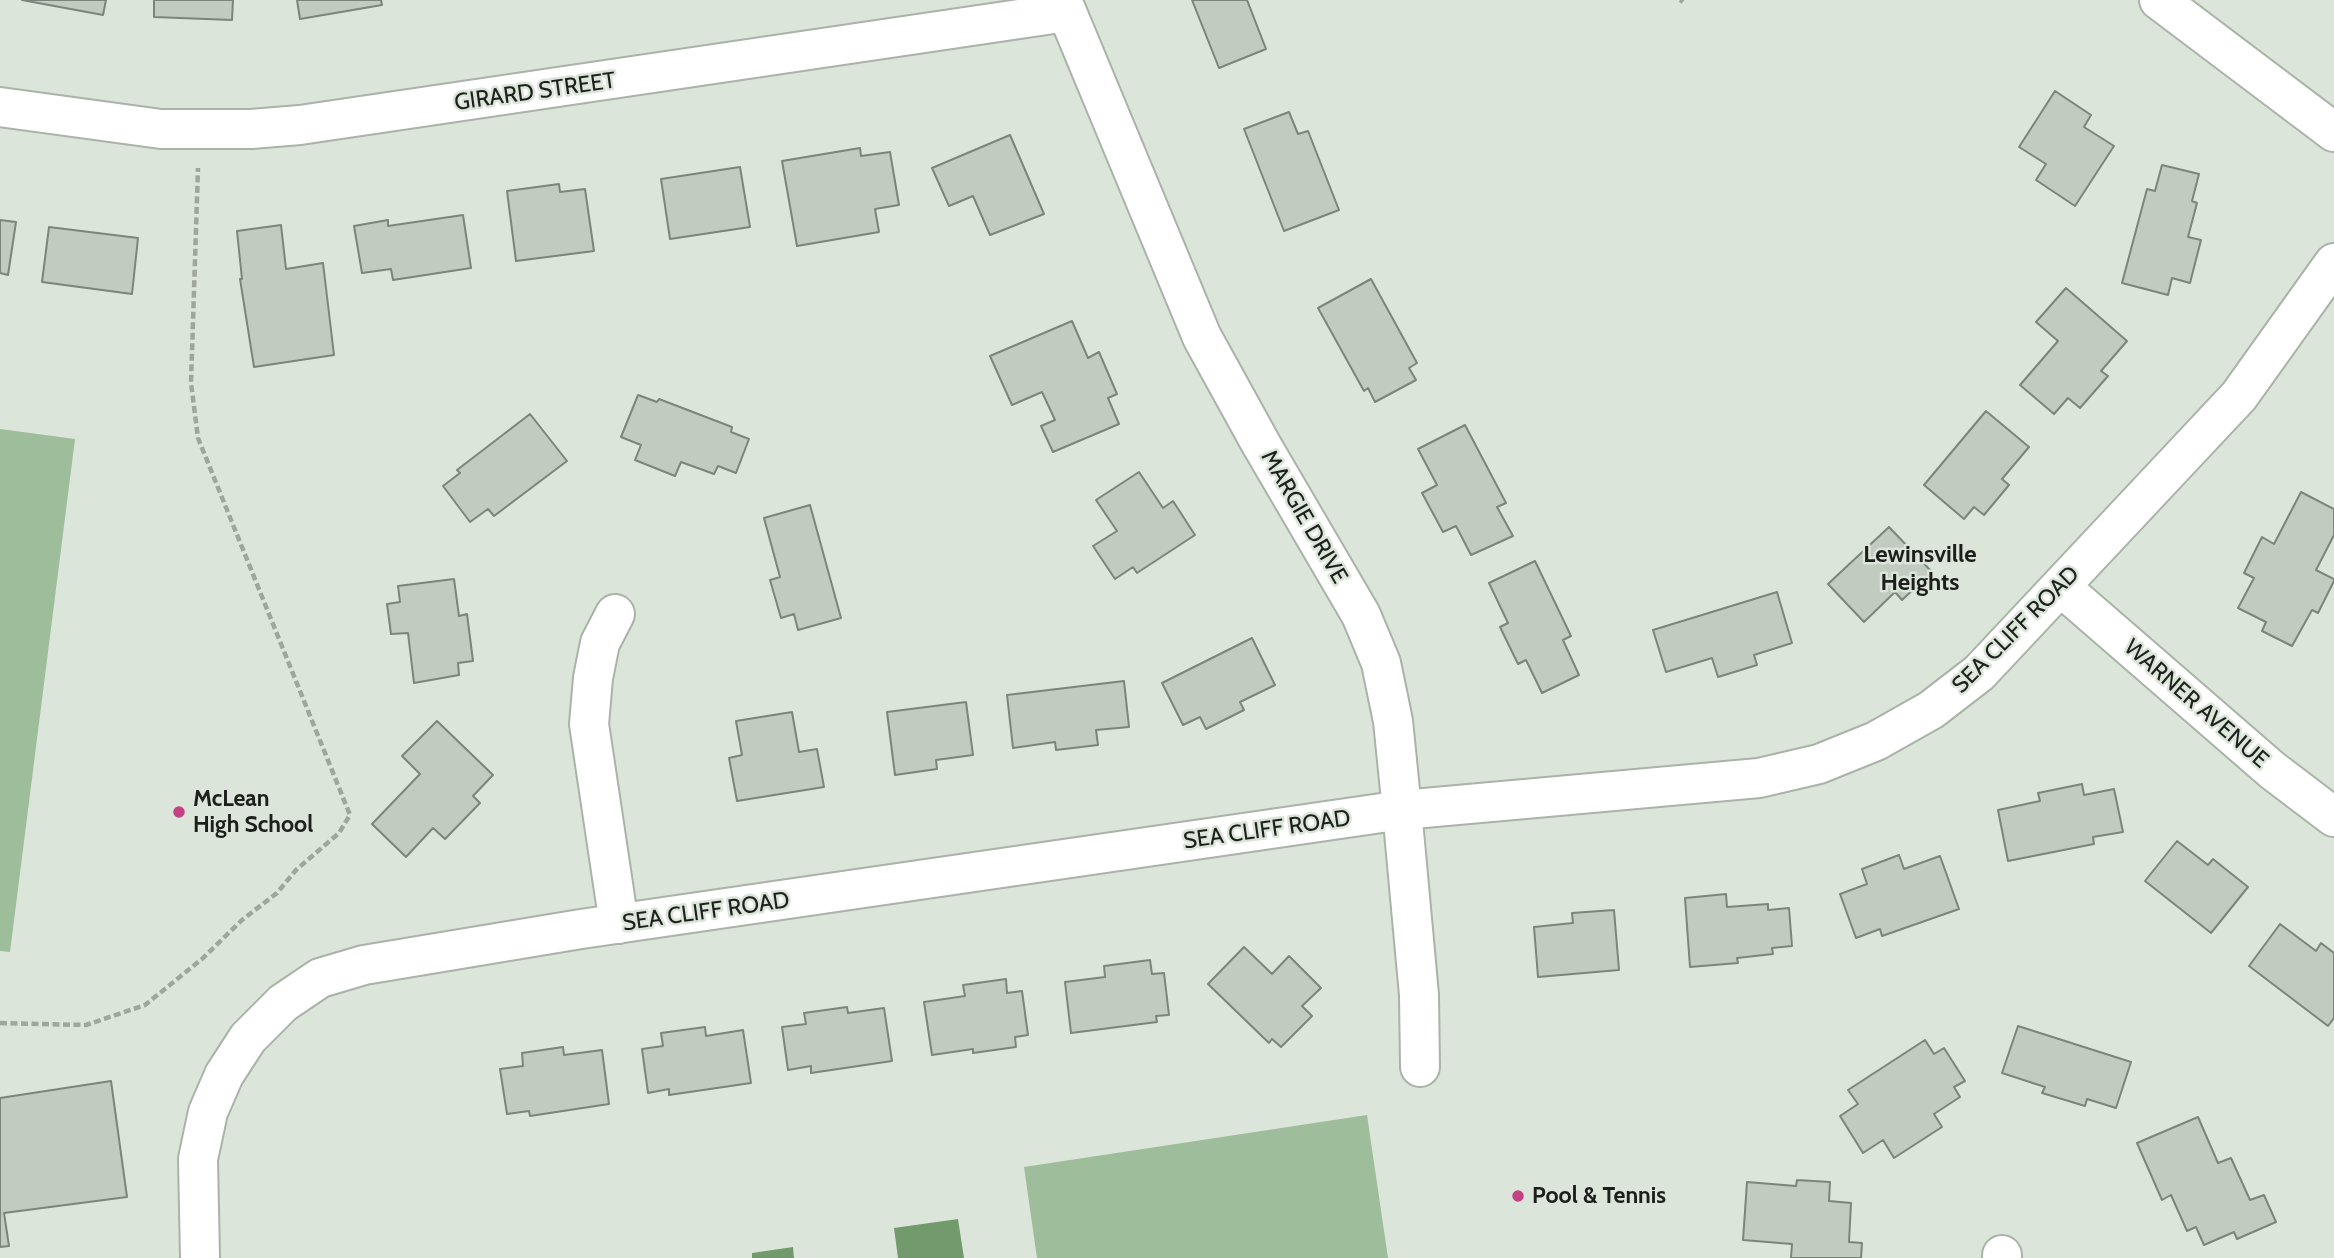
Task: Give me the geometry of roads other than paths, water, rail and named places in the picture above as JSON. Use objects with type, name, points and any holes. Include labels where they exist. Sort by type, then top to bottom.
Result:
[{"type":"street","points":[[2159,0],[2334,132]]},
{"type":"street","name":"GIRARD STREET","points":[[0,107],[161,129],[251,129],[300,125],[1065,6]]},
{"type":"street","name":"MARGIE DRIVE","points":[[1065,6],[1202,337],[1261,444],[1362,615],[1381,663],[1393,721],[1402,810],[1419,995],[1420,1068]]},
{"type":"street","name":"SEA CLIFF ROAD","points":[[200,1258],[198,1159],[208,1112],[223,1075],[248,1038],[283,1003],[320,978],[365,965],[619,924],[1402,810],[1759,778],[1819,764],[1877,741],[1931,710],[1979,673],[2239,396],[2334,263]]},
{"type":"street","name":"WARNER AVENUE","points":[[2061,587],[2272,770],[2334,817]]},
{"type":"street","points":[[615,614],[600,643],[593,678],[589,724],[619,924]]},
{"type":"place","name":"McLean High School","points":[[179,812]]},
{"type":"place","name":"Pool & Tennis","points":[[1518,1196]]},
{"type":"district","name":"Lewinsville Heights","points":[[1920,569]]}]
